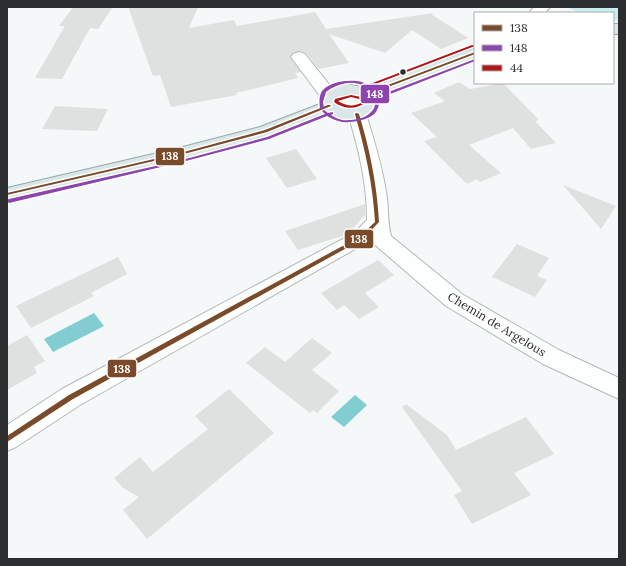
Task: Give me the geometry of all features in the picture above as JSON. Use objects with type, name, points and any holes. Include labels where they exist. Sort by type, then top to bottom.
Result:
[{"type":"main road","points":[[366,94],[474,53]]},
{"type":"main road","points":[[7,194],[180,154],[266,131],[329,101],[336,91],[347,89],[357,90],[366,94],[371,100],[369,107],[356,114],[342,114],[334,111],[329,101]]},
{"type":"street","points":[[299,57],[329,101]]},
{"type":"street","points":[[7,439],[71,397],[361,238],[376,222],[377,195],[371,159],[356,114]]},
{"type":"street","name":"Chemin de Argelous","points":[[376,222],[381,239],[454,300],[551,357],[619,390]]},
{"type":"shaded area","points":[[568,7],[619,7],[619,20],[614,20],[614,12],[579,12]]},
{"type":"water","points":[[94,313],[104,326],[53,352],[44,339]]},
{"type":"water","points":[[355,395],[367,405],[344,427],[331,417]]},
{"type":"building","points":[[73,7],[113,7],[98,29],[90,28],[62,79],[35,78],[65,26],[59,26]]},
{"type":"building","points":[[128,7],[198,7],[189,28],[234,20],[237,26],[315,12],[326,29],[433,13],[431,14],[468,38],[441,49],[412,30],[385,53],[329,34],[349,63],[319,69],[306,53],[299,51],[293,53],[290,57],[301,72],[295,73],[298,78],[236,93],[237,95],[171,107],[160,75],[153,76]]},
{"type":"building","points":[[459,82],[470,89],[504,84],[539,120],[535,121],[556,143],[531,149],[513,128],[469,145],[501,173],[480,182],[477,179],[467,184],[424,141],[437,137],[411,113],[445,101],[434,93]]},
{"type":"building","points":[[55,106],[108,109],[97,131],[42,129]]},
{"type":"building","points":[[296,149],[317,179],[287,188],[266,158]]},
{"type":"building","points":[[563,185],[616,206],[601,229]]},
{"type":"building","points":[[365,204],[365,215],[348,234],[298,250],[285,231]]},
{"type":"building","points":[[517,244],[549,258],[537,276],[547,280],[535,297],[492,277]]},
{"type":"building","points":[[118,257],[127,274],[91,293],[94,296],[31,328],[16,306]]},
{"type":"building","points":[[378,260],[394,275],[365,293],[379,307],[359,319],[344,305],[337,310],[321,293]]},
{"type":"building","points":[[27,335],[45,361],[34,367],[37,373],[7,390],[7,346]]},
{"type":"building","points":[[312,338],[332,353],[312,370],[339,391],[317,413],[313,410],[310,413],[246,363],[265,347],[285,362]]},
{"type":"building","points":[[229,389],[274,433],[147,539],[123,510],[139,497],[123,488],[114,478],[140,457],[153,472],[208,429],[195,416]]},
{"type":"building","points":[[406,404],[447,435],[456,450],[526,417],[554,454],[514,473],[531,495],[472,524],[454,495],[462,491],[402,407]]},
{"type":"transit line","name":"44","points":[[364,87],[473,46]]},
{"type":"transit line","name":"138","points":[[366,94],[474,53]]},
{"type":"transit line","name":"148","points":[[368,101],[474,60]]},
{"type":"transit line","name":"148","points":[[322,108],[321,102],[324,91],[330,87],[345,82],[360,83],[367,86],[378,98],[375,111],[370,115],[357,120],[342,121],[329,116],[324,111]]},
{"type":"transit line","name":"44","points":[[351,96],[360,98],[363,103],[350,107],[336,102],[336,100],[351,96]]},
{"type":"transit line","name":"138","points":[[7,194],[180,154],[266,131],[329,106]]},
{"type":"transit line","name":"148","points":[[9,201],[182,161],[268,138],[332,113]]},
{"type":"transit line","name":"138","points":[[7,439],[71,397],[361,238],[377,222],[371,167],[357,114]]}]
